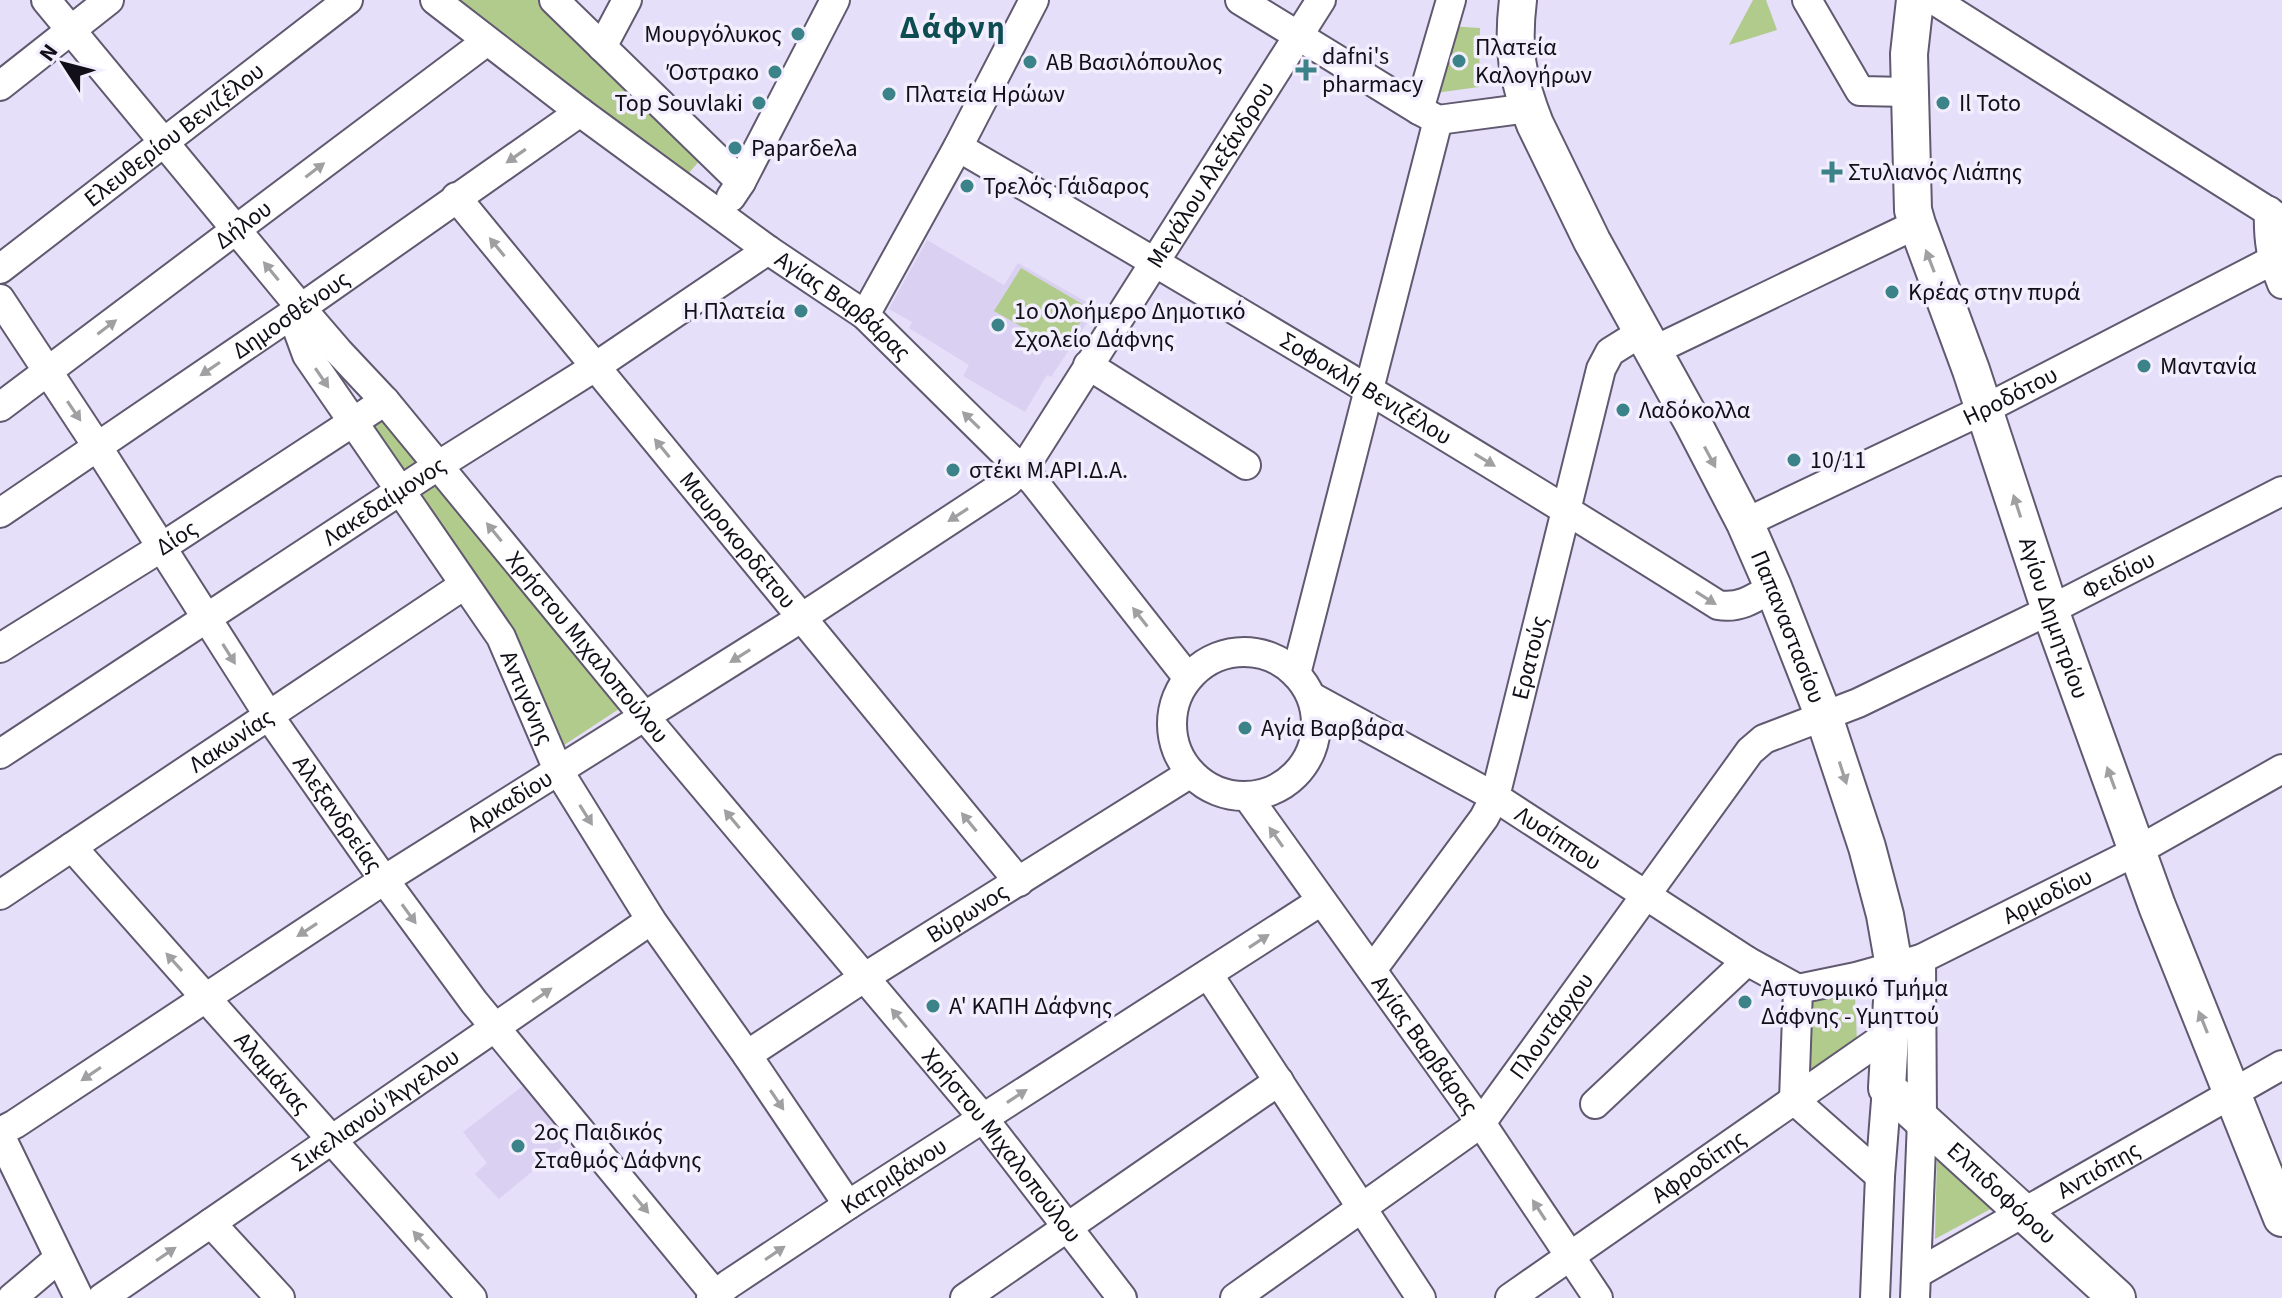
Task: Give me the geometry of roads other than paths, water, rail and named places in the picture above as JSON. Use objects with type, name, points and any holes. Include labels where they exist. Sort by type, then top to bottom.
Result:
[{"type":"main road","name":"Παπαναστασίου","points":[[1518,0],[1515,56],[1529,108],[1586,230],[1745,523],[1824,717],[1867,847],[1885,915],[1908,963],[1890,1033],[1887,1088]]},
{"type":"main road","name":"Αγίου Δημητρίου","points":[[1915,0],[1908,92],[1913,210],[1917,224],[1985,409],[2050,610],[2157,906],[2282,1218]]},
{"type":"main road","name":"Ελπιδοφόρου","points":[[1887,1088],[2117,1298]]},
{"type":"street","name":"Χρήστου Μιχαλοπούλου","points":[[46,0],[301,308],[439,465],[645,717],[983,1118],[1122,1298]]},
{"type":"street","points":[[0,86],[109,0]]},
{"type":"street","name":"Ελευθερίου Βενιζέλου","points":[[0,269],[348,0]]},
{"type":"street","name":"Αγίας Βαρβάρας","points":[[435,0],[580,112],[768,250],[865,315],[1021,469],[1188,678]]},
{"type":"street","points":[[554,0],[741,182]]},
{"type":"street","points":[[602,47],[627,0]]},
{"type":"street","points":[[720,214],[741,182],[835,0]]},
{"type":"street","points":[[865,315],[958,147],[1034,0]]},
{"type":"street","points":[[1240,0],[1429,115],[1529,108]]},
{"type":"street","name":"Μεγάλου Αλεξάνδρου","points":[[1021,469],[1321,0]]},
{"type":"street","points":[[1304,685],[1429,115],[1451,0]]},
{"type":"street","points":[[1807,0],[1860,91],[1908,92]]},
{"type":"street","points":[[1934,0],[2278,208],[2268,238],[2277,272]]},
{"type":"street","name":"Δήλου","points":[[0,407],[487,41]]},
{"type":"street","name":"Δημοσθένους","points":[[0,513],[301,308],[580,112]]},
{"type":"street","name":"Σοφοκλή Βενιζέλου","points":[[958,147],[1369,390],[1718,605],[1731,608],[1773,587]]},
{"type":"street","name":"Μαυροκορδάτου","points":[[456,197],[1019,882]]},
{"type":"street","name":"Ερατούς","points":[[1372,970],[1484,818],[1495,797],[1601,369],[1610,352],[1648,342],[1917,224]]},
{"type":"street","name":"Λακεδαίμονος","points":[[0,754],[439,465],[595,367],[768,250]]},
{"type":"street","name":"Ηροδότου","points":[[1745,523],[2277,272]]},
{"type":"street","name":"Αλεξανδρείας","points":[[0,299],[269,716],[384,880],[495,1028],[715,1297]]},
{"type":"street","name":"Αντιγόνης","points":[[301,308],[296,325],[307,355],[501,637],[558,770],[651,920],[848,1205]]},
{"type":"street","points":[[1088,365],[1246,465]]},
{"type":"street","name":"Δίος","points":[[0,648],[162,547],[385,401]]},
{"type":"street","name":"Αρκαδίου","points":[[0,1133],[384,880],[801,618],[1008,482],[1021,469]]},
{"type":"street","name":"Φειδίου","points":[[1824,717],[2050,610],[2282,491]]},
{"type":"street","name":"Λακωνίας","points":[[0,895],[464,585]]},
{"type":"street","points":[[1254,652],[1277,659],[1304,685],[1316,719],[1314,742],[1305,763],[1290,780],[1270,792],[1247,796],[1226,794],[1207,786],[1191,773],[1179,756],[1173,736],[1172,716],[1188,678],[1207,662],[1229,653],[1254,652]]},
{"type":"street","name":"Λυσίππου","points":[[1304,685],[1495,797],[1747,961],[1798,989]]},
{"type":"street","name":"Πλουτάρχου","points":[[1235,1298],[1481,1123],[1750,751],[1764,739],[1824,717]]},
{"type":"street","name":"Αρμοδίου","points":[[1798,989],[1908,963],[2137,851],[2282,769]]},
{"type":"street","name":"Βύρωνος","points":[[747,1055],[865,977],[1191,773]]},
{"type":"street","name":"Αγίας Βαρβάρας","points":[[1247,796],[1481,1123],[1598,1298]]},
{"type":"street","name":"Αλαμάνας","points":[[72,847],[472,1298]]},
{"type":"street","name":"Κατριβάνου","points":[[715,1297],[848,1205],[1321,901]]},
{"type":"street","name":"Σικελιανού Άγγελου","points":[[102,1298],[651,920]]},
{"type":"street","points":[[1595,1104],[1747,961]]},
{"type":"street","name":"Παπαναστασίου","points":[[1908,963],[1922,1121],[1915,1286]]},
{"type":"street","points":[[1208,974],[1421,1298]]},
{"type":"street","points":[[1798,989],[1794,1100],[1880,1176]]},
{"type":"street","name":"Αφροδίτης","points":[[1510,1298],[1890,1033]]},
{"type":"street","name":"Αντιόπης","points":[[1915,1286],[2022,1213],[2282,1065]]},
{"type":"street","points":[[965,1298],[1279,1081]]},
{"type":"street","name":"Παπαναστασίου","points":[[1875,1298],[1887,1088]]},
{"type":"street","points":[[0,1133],[79,1298]]},
{"type":"street","points":[[211,1223],[280,1298]]},
{"type":"street","points":[[12,1298],[59,1258]]},
{"type":"place","name":"Μουργόλυκος","points":[[798,34]]},
{"type":"place","name":"Πλατεία Καλογήρων","points":[[1459,61]]},
{"type":"place","name":"ΑΒ Βασιλόπουλος","points":[[1030,62]]},
{"type":"place","name":"dafni's pharmacy","points":[[1306,70]]},
{"type":"place","name":"Όστρακο","points":[[775,72]]},
{"type":"place","name":"Πλατεία Ηρώων","points":[[889,94]]},
{"type":"place","name":"Top Souvlaki","points":[[759,103]]},
{"type":"place","name":"Il Toto","points":[[1943,103]]},
{"type":"place","name":"Paparδeλa","points":[[735,148]]},
{"type":"place","name":"Στυλιανός Λιάπης","points":[[1832,172]]},
{"type":"place","name":"Τρελός Γάιδαρος","points":[[967,186]]},
{"type":"place","name":"Κρέας στην πυρά","points":[[1892,292]]},
{"type":"place","name":"Η Πλατεία","points":[[801,311]]},
{"type":"place","name":"1ο Ολοήμερο Δημοτικό Σχολείο Δάφνης","points":[[998,325]]},
{"type":"place","name":"Μαντανία","points":[[2144,366]]},
{"type":"place","name":"Λαδόκολλα","points":[[1623,410]]},
{"type":"place","name":"10/11","points":[[1794,460]]},
{"type":"place","name":"στέκι Μ.ΑΡΙ.Δ.Α.","points":[[953,470]]},
{"type":"place","name":"Αγία Βαρβάρα","points":[[1245,728]]},
{"type":"place","name":"Αστυνομικό Τμήμα Δάφνης - Υμηττού","points":[[1745,1002]]},
{"type":"place","name":"Α' ΚΑΠΗ Δάφνης","points":[[933,1006]]},
{"type":"place","name":"2ος Παιδικός Σταθμός Δάφνης","points":[[518,1146]]},
{"type":"district","name":"Δάφνη","points":[[953,28]]}]
